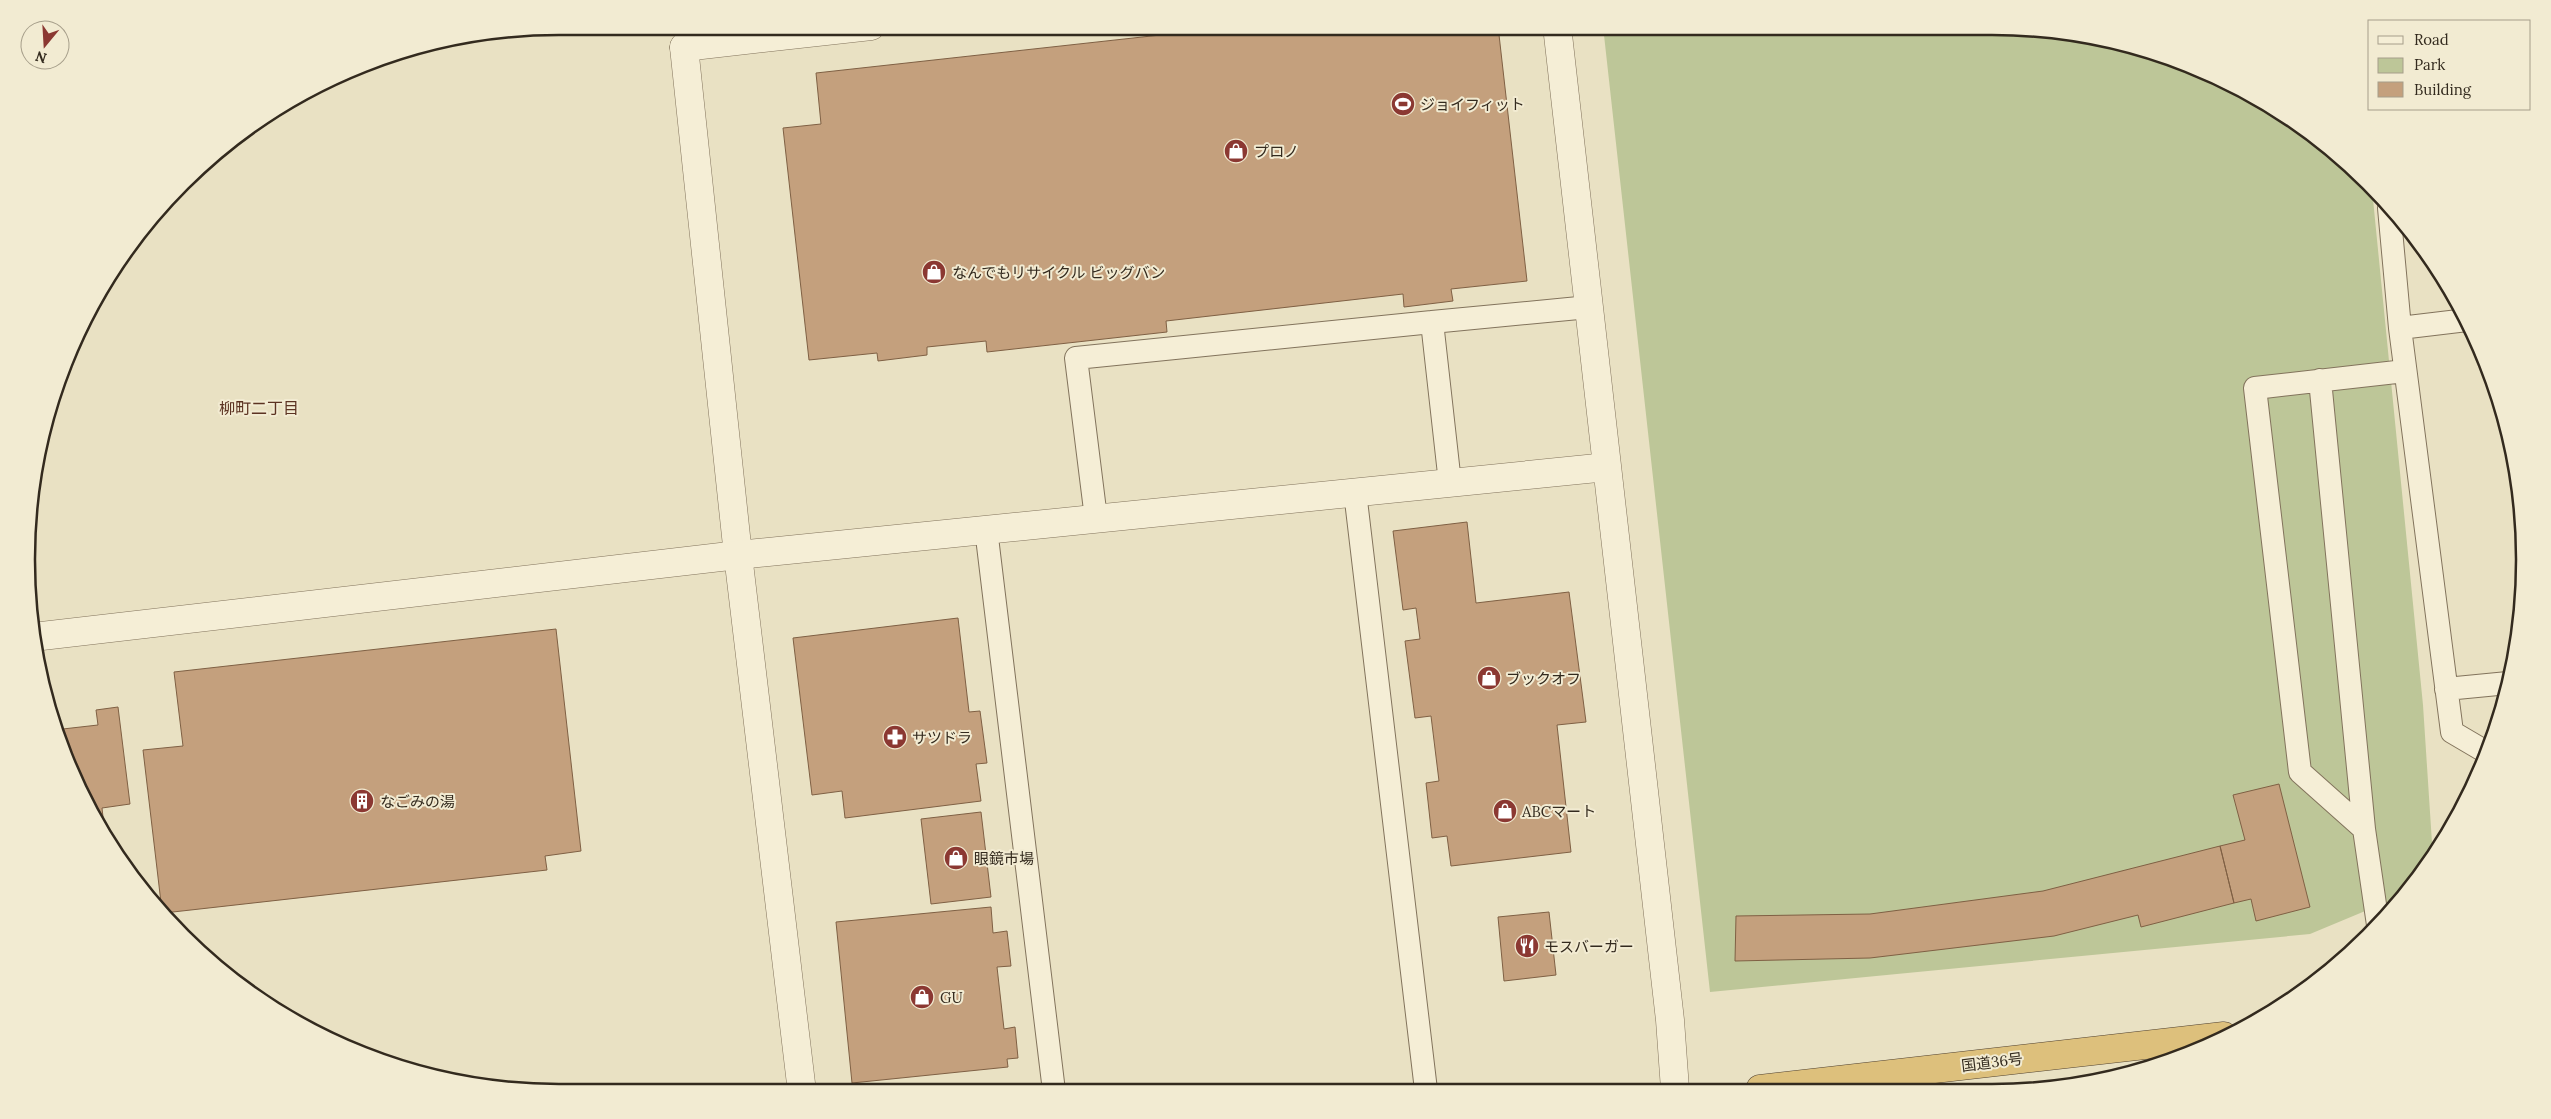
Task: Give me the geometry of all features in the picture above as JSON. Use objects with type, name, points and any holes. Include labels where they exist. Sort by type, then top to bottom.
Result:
[{"type":"highway","name":"国道36号","points":[[1804,1084],[2205,1038]]},
{"type":"street","points":[[757,35],[684,47],[738,555],[801,1084]]},
{"type":"street","points":[[1558,35],[1670,1020],[1675,1084]]},
{"type":"street","points":[[40,636],[738,555],[1607,467]]},
{"type":"lane","points":[[2390,219],[2405,371],[2452,732],[2480,749]]},
{"type":"lane","points":[[1096,518],[1076,358],[1589,307]]},
{"type":"lane","points":[[2400,328],[2458,321]]},
{"type":"lane","points":[[1432,322],[1450,483]]},
{"type":"lane","points":[[2364,829],[2300,772],[2255,388],[2405,371]]},
{"type":"lane","points":[[2320,380],[2364,829],[2377,915]]},
{"type":"lane","points":[[1355,492],[1425,1084]]},
{"type":"lane","points":[[986,529],[1053,1084]]},
{"type":"lane","points":[[2446,689],[2501,684]]},
{"type":"green space","points":[[1604,35],[1991,35],[2060,39],[2127,53],[2192,75],[2254,105],[2283,123],[2337,165],[2373,201],[2423,705],[2432,844],[2428,851],[2389,901],[2310,934],[1710,992]]},
{"type":"building","points":[[1160,35],[1499,35],[1527,281],[1451,289],[1453,301],[1404,307],[1403,294],[1166,321],[1167,332],[987,352],[986,341],[927,347],[927,355],[878,361],[877,353],[809,360],[783,128],[821,124],[816,73]]},
{"type":"building","points":[[1467,522],[1476,603],[1569,592],[1586,722],[1557,725],[1571,852],[1451,866],[1447,836],[1432,838],[1426,783],[1439,781],[1431,716],[1415,718],[1405,641],[1420,639],[1416,608],[1403,610],[1393,531]]},
{"type":"building","name":"サツドラ","points":[[958,618],[969,712],[980,711],[987,763],[976,764],[981,801],[845,818],[842,791],[812,795],[793,638]]},
{"type":"building","name":"なごみの湯","points":[[556,629],[581,851],[545,856],[547,870],[172,912],[161,900],[143,750],[183,746],[174,672]]},
{"type":"building","points":[[118,707],[130,804],[102,808],[103,818],[75,760],[63,729],[98,725],[96,710]]},
{"type":"building","points":[[2279,784],[2310,907],[2256,921],[2251,899],[2234,903],[2220,846],[2245,840],[2233,795]]},
{"type":"building","name":"眼鏡市場","points":[[981,812],[991,897],[931,904],[921,819]]},
{"type":"building","points":[[2220,846],[2234,903],[2141,927],[2138,915],[2054,936],[1870,958],[1735,961],[1736,916],[1870,914],[2043,891]]},
{"type":"building","name":"GU","points":[[991,907],[993,933],[1007,931],[1011,966],[997,967],[1004,1029],[1015,1027],[1018,1058],[1007,1059],[1008,1067],[852,1083],[836,922]]},
{"type":"building","name":"モスバーガー","points":[[1549,912],[1556,975],[1504,981],[1498,917]]},
{"type":"place","name":"ジョイフィット","points":[[1403,104]]},
{"type":"place","name":"プロノ","points":[[1236,151]]},
{"type":"place","name":"なんでもリサイクル ビッグバン","points":[[934,272]]},
{"type":"place","name":"ブックオフ","points":[[1489,678]]},
{"type":"place","name":"サツドラ","points":[[895,737]]},
{"type":"place","name":"なごみの湯","points":[[362,801]]},
{"type":"place","name":"ABCマート","points":[[1505,811]]},
{"type":"place","name":"眼鏡市場","points":[[956,858]]},
{"type":"place","name":"モスバーガー","points":[[1527,946]]},
{"type":"place","name":"GU","points":[[922,997]]},
{"type":"district","name":"柳町二丁目","points":[[259,408]]}]
